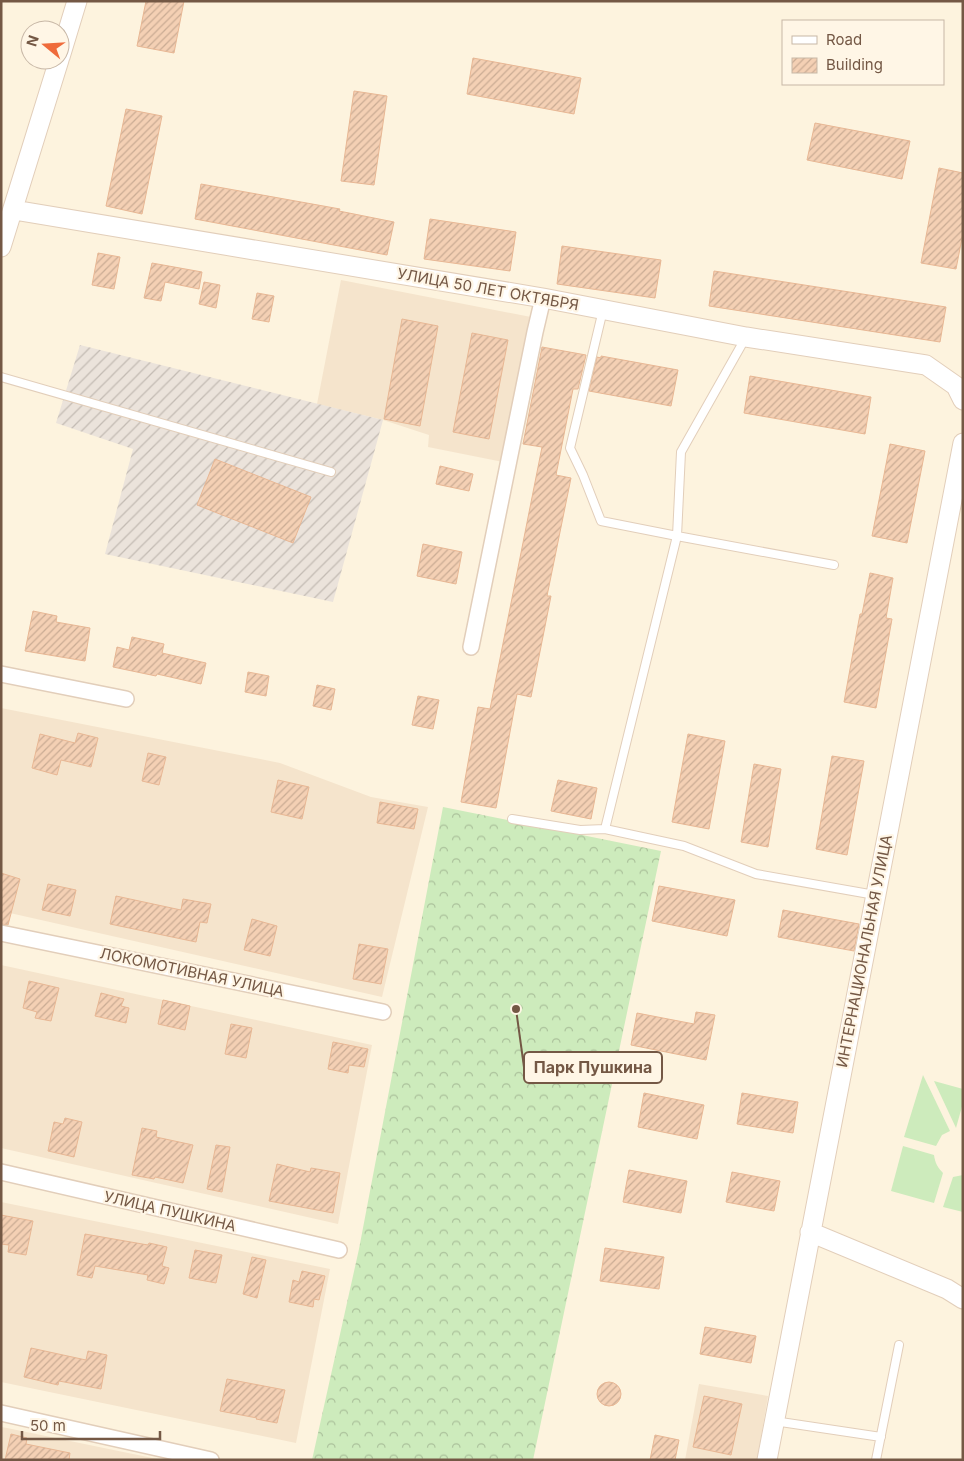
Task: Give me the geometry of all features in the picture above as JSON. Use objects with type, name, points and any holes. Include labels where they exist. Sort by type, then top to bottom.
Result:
[{"type":"street","points":[[70,24],[77,1]]},
{"type":"street","points":[[1,247],[56,70]]},
{"type":"street","name":"УЛИЦА 50 ЛЕТ ОКТЯБРЯ","points":[[14,210],[543,298],[746,337],[926,365],[960,389]]},
{"type":"street","points":[[471,647],[543,298]]},
{"type":"street","name":"ИНТЕРНАЦИОНАЛЬНАЯ УЛИЦА","points":[[766,1460],[963,443]]},
{"type":"street","points":[[1,674],[126,699]]},
{"type":"street","name":"ЛОКОМОТИВНАЯ УЛИЦА","points":[[1,932],[383,1012]]},
{"type":"street","name":"УЛИЦА ПУШКИНА","points":[[1,1172],[339,1250]]},
{"type":"street","points":[[810,1232],[947,1289],[963,1299]]},
{"type":"street","points":[[1,1414],[211,1460]]},
{"type":"lane","points":[[603,309],[570,448],[601,521],[834,565]]},
{"type":"lane","points":[[605,829],[676,536],[681,452],[746,337]]},
{"type":"lane","points":[[1,377],[331,472]]},
{"type":"lane","points":[[512,819],[580,830],[605,829],[684,846],[756,874],[875,895]]},
{"type":"lane","points":[[876,1460],[899,1345]]},
{"type":"lane","points":[[774,1421],[881,1437]]},
{"type":"shaded area","points":[[341,280],[531,317],[503,462],[428,447],[429,435],[383,420],[317,404]]},
{"type":"shaded area","points":[[80,345],[383,420],[333,602],[105,554],[133,449],[56,423]]},
{"type":"shaded area","points":[[1,708],[280,763],[371,797],[428,807],[382,997],[1,911]]},
{"type":"shaded area","points":[[1,965],[372,1045],[338,1224],[1,1148]]},
{"type":"shaded area","points":[[1,1202],[330,1269],[296,1443],[1,1382]]},
{"type":"shaded area","points":[[699,1384],[768,1396],[757,1460],[685,1460]]},
{"type":"shaded area","points":[[1,1427],[7,1428],[162,1460],[1,1460]]},
{"type":"green space","points":[[443,807],[661,851],[533,1460],[312,1460],[359,1249]]},
{"type":"green space","points":[[923,1075],[950,1131],[942,1135],[936,1146],[904,1137]]},
{"type":"green space","points":[[934,1081],[963,1089],[963,1103],[956,1128]]},
{"type":"green space","points":[[903,1146],[934,1155],[937,1165],[943,1173],[934,1203],[891,1191]]},
{"type":"green space","points":[[963,1175],[963,1212],[943,1207],[953,1177]]},
{"type":"building","points":[[146,1],[184,1],[174,53],[137,46]]},
{"type":"building","points":[[473,58],[581,78],[574,114],[467,94]]},
{"type":"building","points":[[354,91],[387,96],[374,185],[341,181]]},
{"type":"building","points":[[126,109],[162,116],[142,214],[106,206]]},
{"type":"building","points":[[815,123],[910,141],[902,179],[807,160]]},
{"type":"building","points":[[939,168],[963,173],[963,233],[956,269],[921,263]]},
{"type":"building","points":[[201,184],[340,209],[339,211],[394,222],[387,255],[195,219]]},
{"type":"building","points":[[430,219],[516,232],[510,271],[424,259]]},
{"type":"building","points":[[562,246],[661,260],[655,298],[557,284]]},
{"type":"building","points":[[98,253],[120,257],[114,289],[92,285]]},
{"type":"building","points":[[152,263],[202,272],[199,289],[165,282],[161,301],[144,298]]},
{"type":"building","points":[[714,271],[946,307],[940,342],[709,306]]},
{"type":"building","points":[[204,282],[220,285],[216,308],[199,304]]},
{"type":"building","points":[[257,293],[274,296],[269,322],[252,319]]},
{"type":"building","points":[[402,319],[438,326],[420,426],[384,419]]},
{"type":"building","points":[[472,333],[508,340],[489,439],[453,432]]},
{"type":"building","points":[[542,347],[586,355],[578,389],[573,389],[556,475],[571,478],[547,596],[551,596],[531,697],[517,694],[496,808],[461,802],[478,707],[490,709],[542,447],[523,444]]},
{"type":"building","points":[[601,356],[678,370],[671,406],[589,391],[597,357],[601,358]]},
{"type":"building","points":[[750,376],[871,397],[865,434],[744,413]]},
{"type":"building","points":[[890,444],[925,451],[907,543],[872,536]]},
{"type":"building","points":[[215,459],[311,497],[293,543],[197,505]]},
{"type":"building","points":[[440,466],[473,474],[469,491],[436,484]]},
{"type":"building","points":[[423,544],[462,552],[456,584],[417,576]]},
{"type":"building","points":[[870,573],[893,578],[886,618],[892,619],[876,708],[844,702],[860,614],[862,614]]},
{"type":"building","points":[[33,611],[57,616],[56,622],[90,628],[85,661],[25,651]]},
{"type":"building","points":[[132,637],[164,644],[162,653],[206,663],[201,684],[113,667],[117,647],[129,650]]},
{"type":"building","points":[[248,672],[269,676],[266,696],[245,692]]},
{"type":"building","points":[[317,685],[335,689],[331,710],[313,706]]},
{"type":"building","points":[[418,696],[439,700],[433,729],[412,725]]},
{"type":"building","points":[[78,733],[98,738],[91,767],[61,760],[57,775],[32,768],[40,734],[75,743]]},
{"type":"building","points":[[688,734],[725,741],[709,829],[672,822]]},
{"type":"building","points":[[148,753],[166,757],[159,785],[142,781]]},
{"type":"building","points":[[832,756],[864,761],[847,855],[816,849]]},
{"type":"building","points":[[754,764],[781,769],[768,847],[741,842]]},
{"type":"building","points":[[278,780],[309,787],[302,819],[271,812]]},
{"type":"building","points":[[558,780],[597,788],[591,819],[551,811]]},
{"type":"building","points":[[380,802],[418,809],[414,829],[377,823]]},
{"type":"building","points":[[1,873],[20,879],[8,925],[1,924]]},
{"type":"building","points":[[48,884],[76,890],[70,916],[42,910]]},
{"type":"building","points":[[659,886],[735,900],[727,936],[652,921]]},
{"type":"building","points":[[116,896],[181,910],[183,899],[211,904],[207,923],[200,922],[196,942],[110,924]]},
{"type":"building","points":[[783,910],[859,924],[854,951],[778,937]]},
{"type":"building","points":[[252,919],[277,926],[270,956],[244,950]]},
{"type":"building","points":[[359,944],[388,949],[381,984],[353,979]]},
{"type":"building","points":[[29,981],[59,988],[51,1021],[35,1018],[37,1012],[23,1008]]},
{"type":"building","points":[[101,993],[124,999],[121,1006],[129,1008],[126,1023],[95,1016]]},
{"type":"building","points":[[163,1000],[190,1006],[185,1030],[158,1024]]},
{"type":"building","points":[[696,1012],[715,1015],[706,1060],[631,1045],[637,1013],[694,1024]]},
{"type":"building","points":[[231,1024],[252,1028],[246,1058],[225,1054]]},
{"type":"building","points":[[333,1042],[368,1049],[364,1067],[349,1065],[348,1073],[328,1069]]},
{"type":"building","points":[[644,1093],[704,1105],[697,1139],[638,1127]]},
{"type":"building","points":[[742,1093],[798,1102],[793,1133],[737,1124]]},
{"type":"building","points":[[65,1118],[82,1122],[74,1157],[48,1151],[54,1122],[63,1124]]},
{"type":"building","points":[[142,1128],[157,1131],[156,1137],[193,1145],[183,1183],[155,1177],[154,1179],[132,1175]]},
{"type":"building","points":[[216,1145],[230,1147],[222,1192],[207,1189]]},
{"type":"building","points":[[277,1164],[310,1172],[311,1168],[340,1173],[333,1213],[269,1201]]},
{"type":"building","points":[[629,1170],[687,1181],[681,1213],[623,1202]]},
{"type":"building","points":[[732,1172],[780,1181],[774,1211],[726,1202]]},
{"type":"building","points":[[1,1215],[33,1221],[26,1255],[8,1252],[9,1245],[1,1244]]},
{"type":"building","points":[[85,1234],[167,1247],[162,1266],[169,1268],[164,1284],[147,1280],[148,1275],[95,1266],[92,1278],[77,1275]]},
{"type":"building","points":[[605,1248],[664,1257],[659,1289],[600,1281]]},
{"type":"building","points":[[195,1250],[222,1255],[216,1283],[189,1278]]},
{"type":"building","points":[[252,1257],[266,1260],[257,1298],[243,1294]]},
{"type":"building","points":[[302,1271],[325,1276],[319,1300],[314,1299],[313,1307],[289,1302],[293,1280],[299,1282]]},
{"type":"building","points":[[705,1327],[756,1336],[751,1363],[700,1354]]},
{"type":"building","points":[[31,1348],[86,1360],[88,1351],[107,1355],[101,1389],[59,1381],[58,1385],[24,1377]]},
{"type":"building","points":[[227,1379],[285,1390],[277,1423],[220,1411]]},
{"type":"building","points":[[609,1382],[614,1383],[620,1389],[620,1399],[614,1405],[609,1406],[604,1405],[598,1399],[597,1394],[598,1389],[604,1383]]},
{"type":"building","points":[[704,1396],[742,1404],[731,1455],[693,1447]]},
{"type":"building","points":[[11,1434],[27,1438],[26,1444],[70,1453],[69,1460],[5,1460]]},
{"type":"building","points":[[655,1435],[679,1440],[675,1460],[650,1460]]},
{"type":"place","name":"Парк Пушкина","points":[[516,1009]]}]
